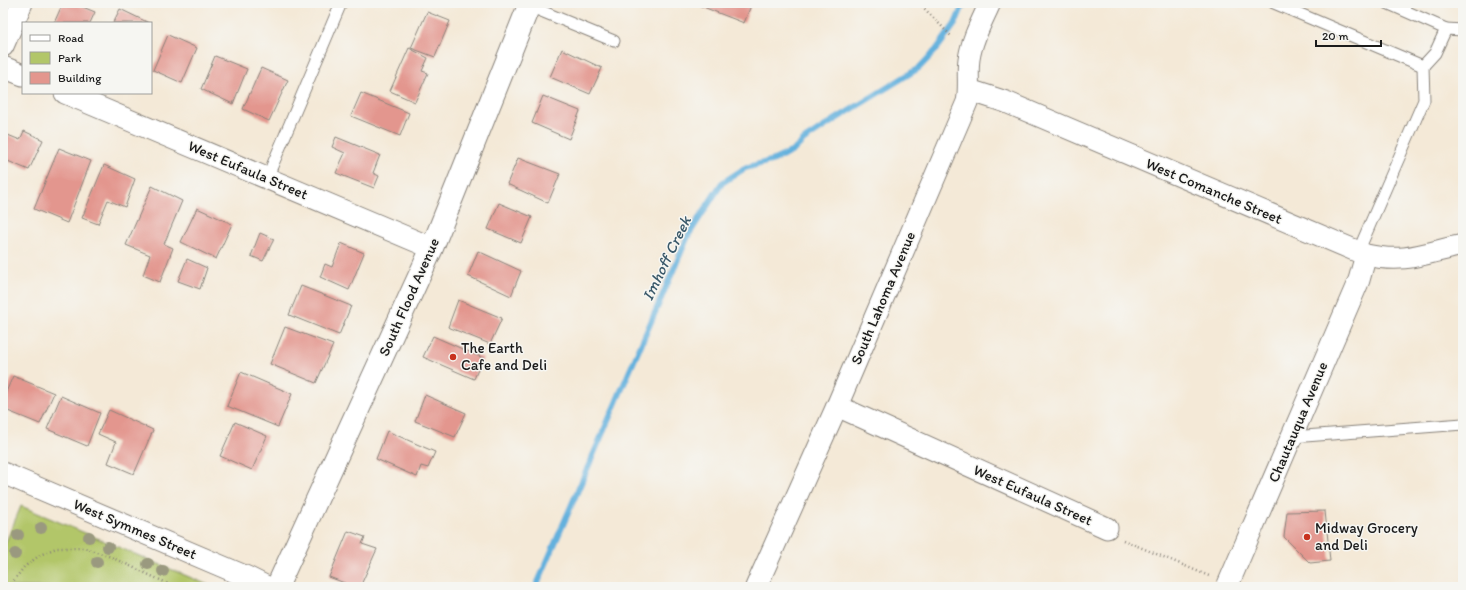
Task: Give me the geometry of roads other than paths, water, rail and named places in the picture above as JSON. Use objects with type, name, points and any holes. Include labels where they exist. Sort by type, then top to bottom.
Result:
[{"type":"street","points":[[3,46],[22,3]]},
{"type":"street","name":"South Lahoma Avenue","points":[[756,587],[837,406],[959,120],[970,90],[968,71],[971,46],[990,3]]},
{"type":"street","name":"South Flood Avenue","points":[[278,587],[432,248],[530,5]]},
{"type":"street","points":[[3,67],[22,75]]},
{"type":"street","name":"West Comanche Street","points":[[970,90],[1006,102],[1362,254],[1386,259],[1406,259],[1463,245]]},
{"type":"street","name":"West Eufaula Street","points":[[67,94],[432,248]]},
{"type":"street","name":"Chautauqua Avenue","points":[[1227,586],[1359,280],[1362,254]]},
{"type":"street","name":"West Eufaula Street","points":[[837,406],[1107,528]]},
{"type":"street","name":"West Symmes Street","points":[[3,473],[247,577],[267,587]]},
{"type":"lane","points":[[267,178],[341,3]]},
{"type":"lane","points":[[1274,3],[1423,66]]},
{"type":"lane","points":[[1387,3],[1446,29],[1463,30]]},
{"type":"lane","points":[[530,5],[614,41]]},
{"type":"lane","points":[[1362,254],[1424,100],[1423,66],[1434,53],[1446,29]]},
{"type":"lane","points":[[1292,437],[1463,424]]},
{"type":"waterway","name":"Imhoff Creek","points":[[536,587],[689,234],[722,183],[745,168],[774,160],[793,151],[804,140],[919,68],[936,50],[955,24],[964,3]]},
{"type":"place","name":"The Earth Cafe and Deli","points":[[453,357]]},
{"type":"place","name":"Midway Grocery and Deli","points":[[1307,537]]}]
